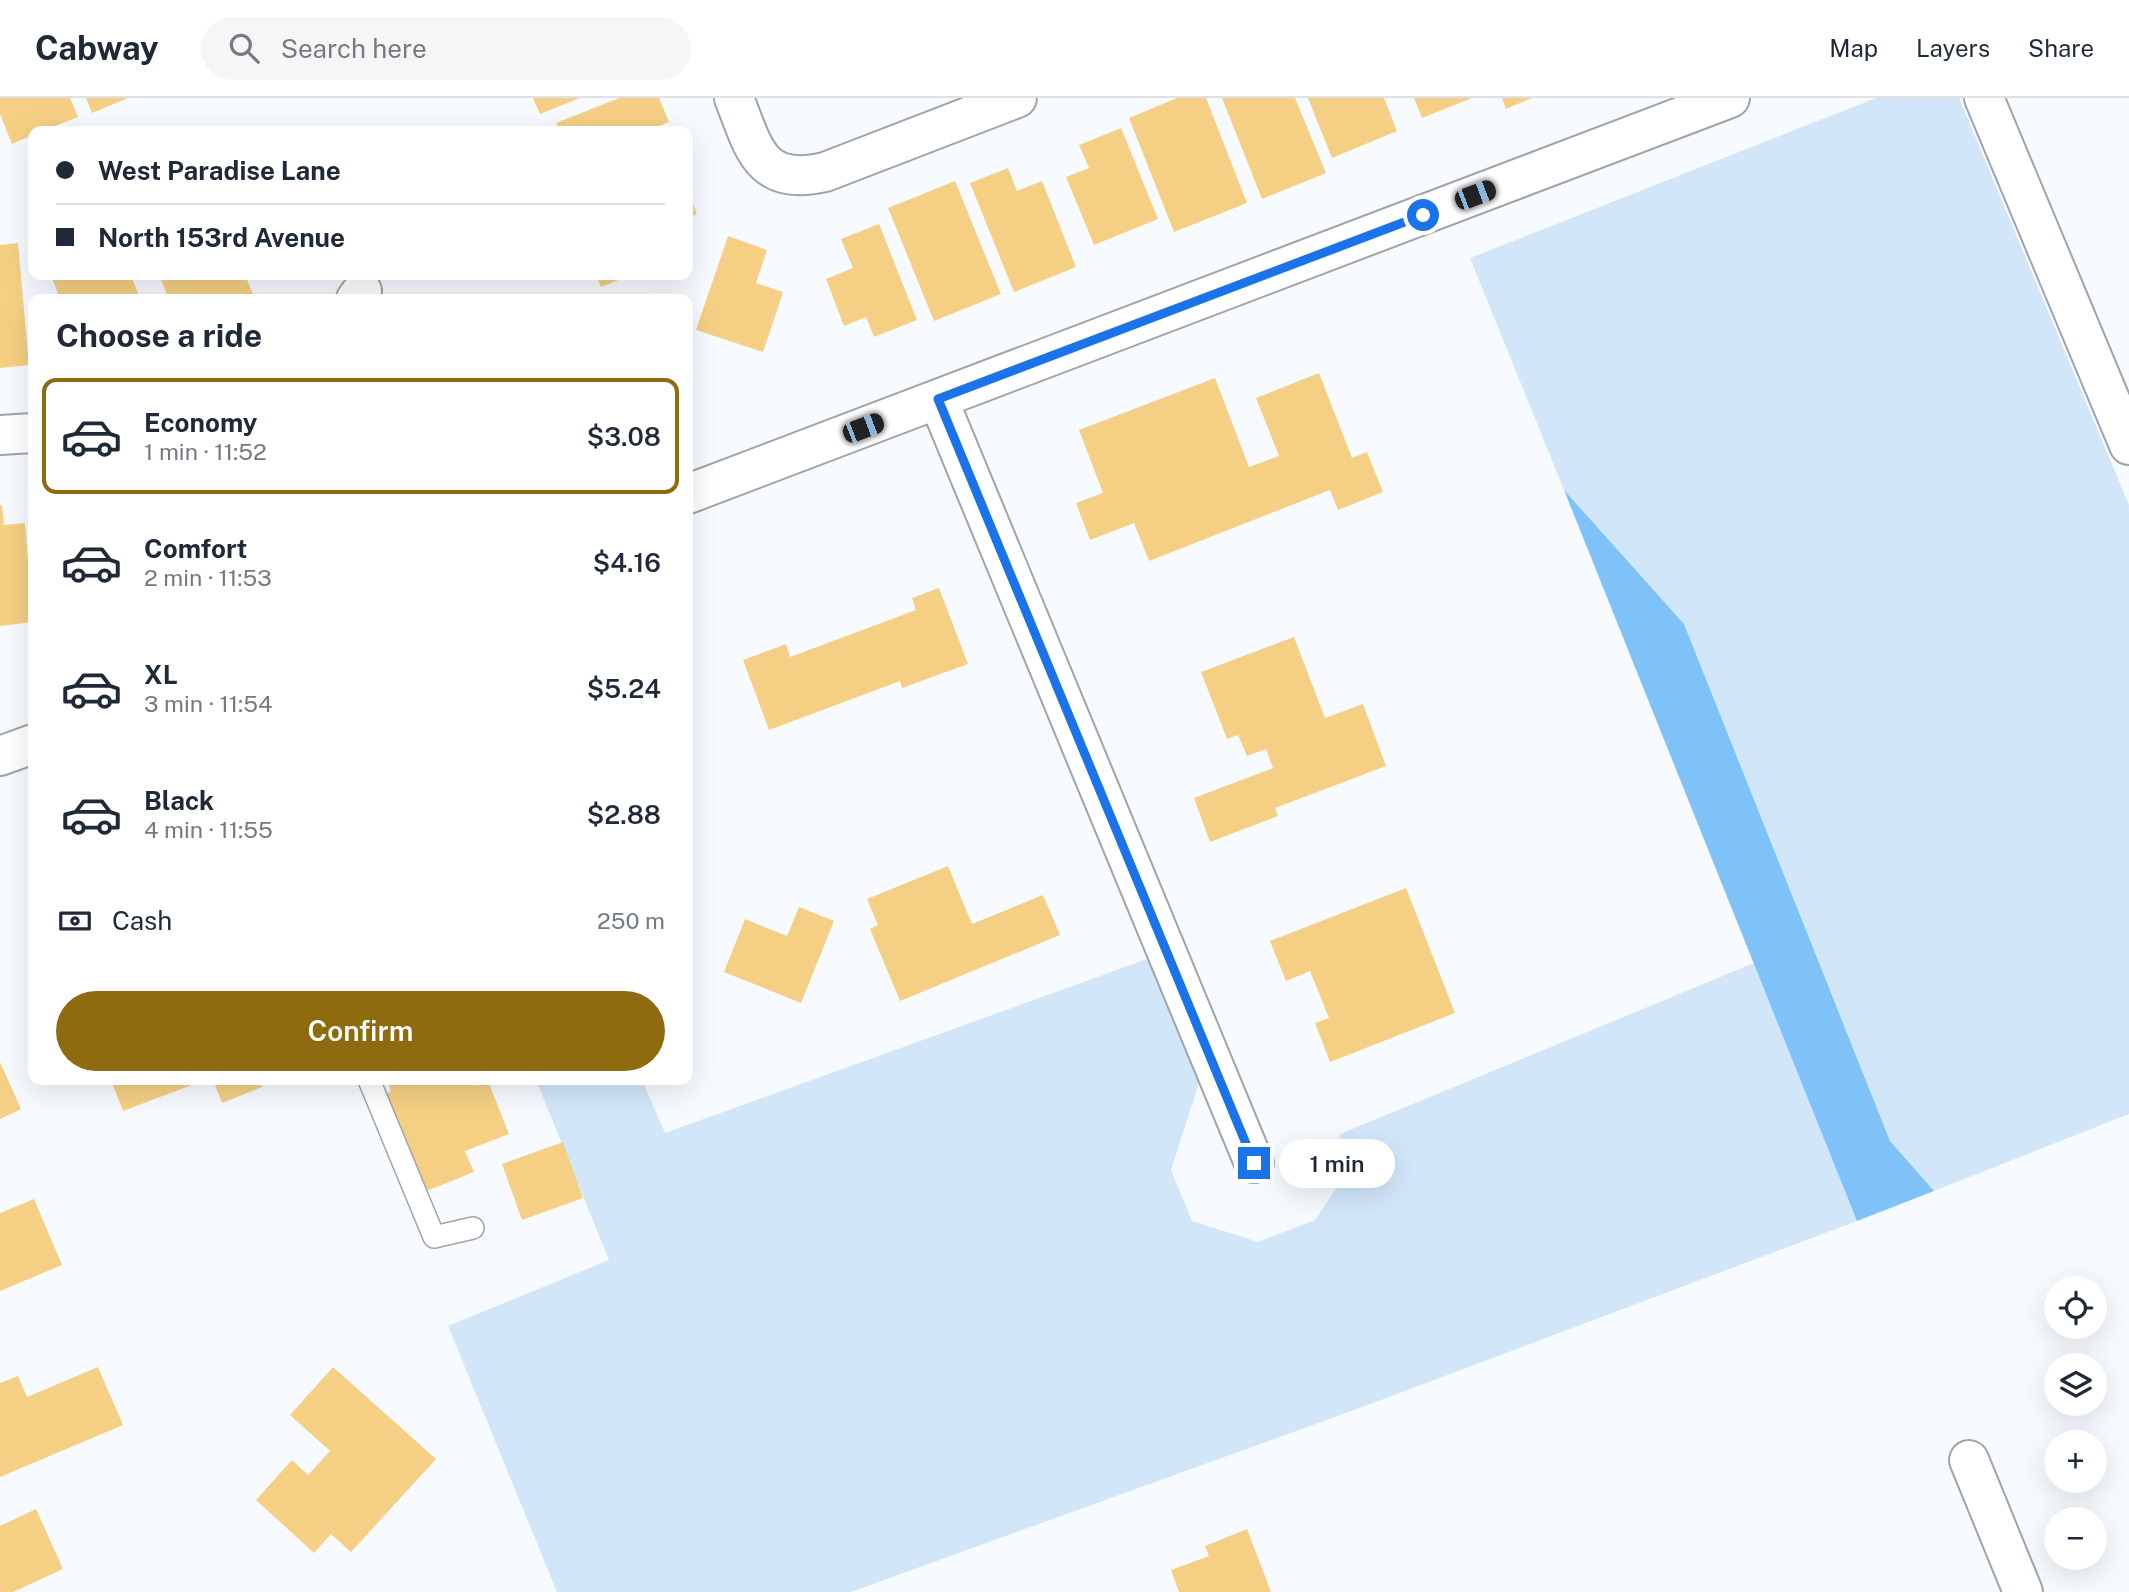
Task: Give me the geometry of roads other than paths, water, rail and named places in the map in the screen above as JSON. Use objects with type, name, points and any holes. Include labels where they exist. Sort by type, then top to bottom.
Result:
[{"type":"street","points":[[734,98],[753,147],[769,167],[787,176],[806,177],[1017,98]]},
{"type":"street","points":[[693,493],[1730,98]]},
{"type":"street","points":[[1984,98],[2129,445]]},
{"type":"street","points":[[938,399],[1254,1163]]},
{"type":"street","points":[[0,435],[28,433]]},
{"type":"street","points":[[0,756],[28,746]]},
{"type":"street","points":[[1969,1460],[2023,1592]]},
{"type":"lane","points":[[371,1085],[435,1237],[473,1228]]}]
